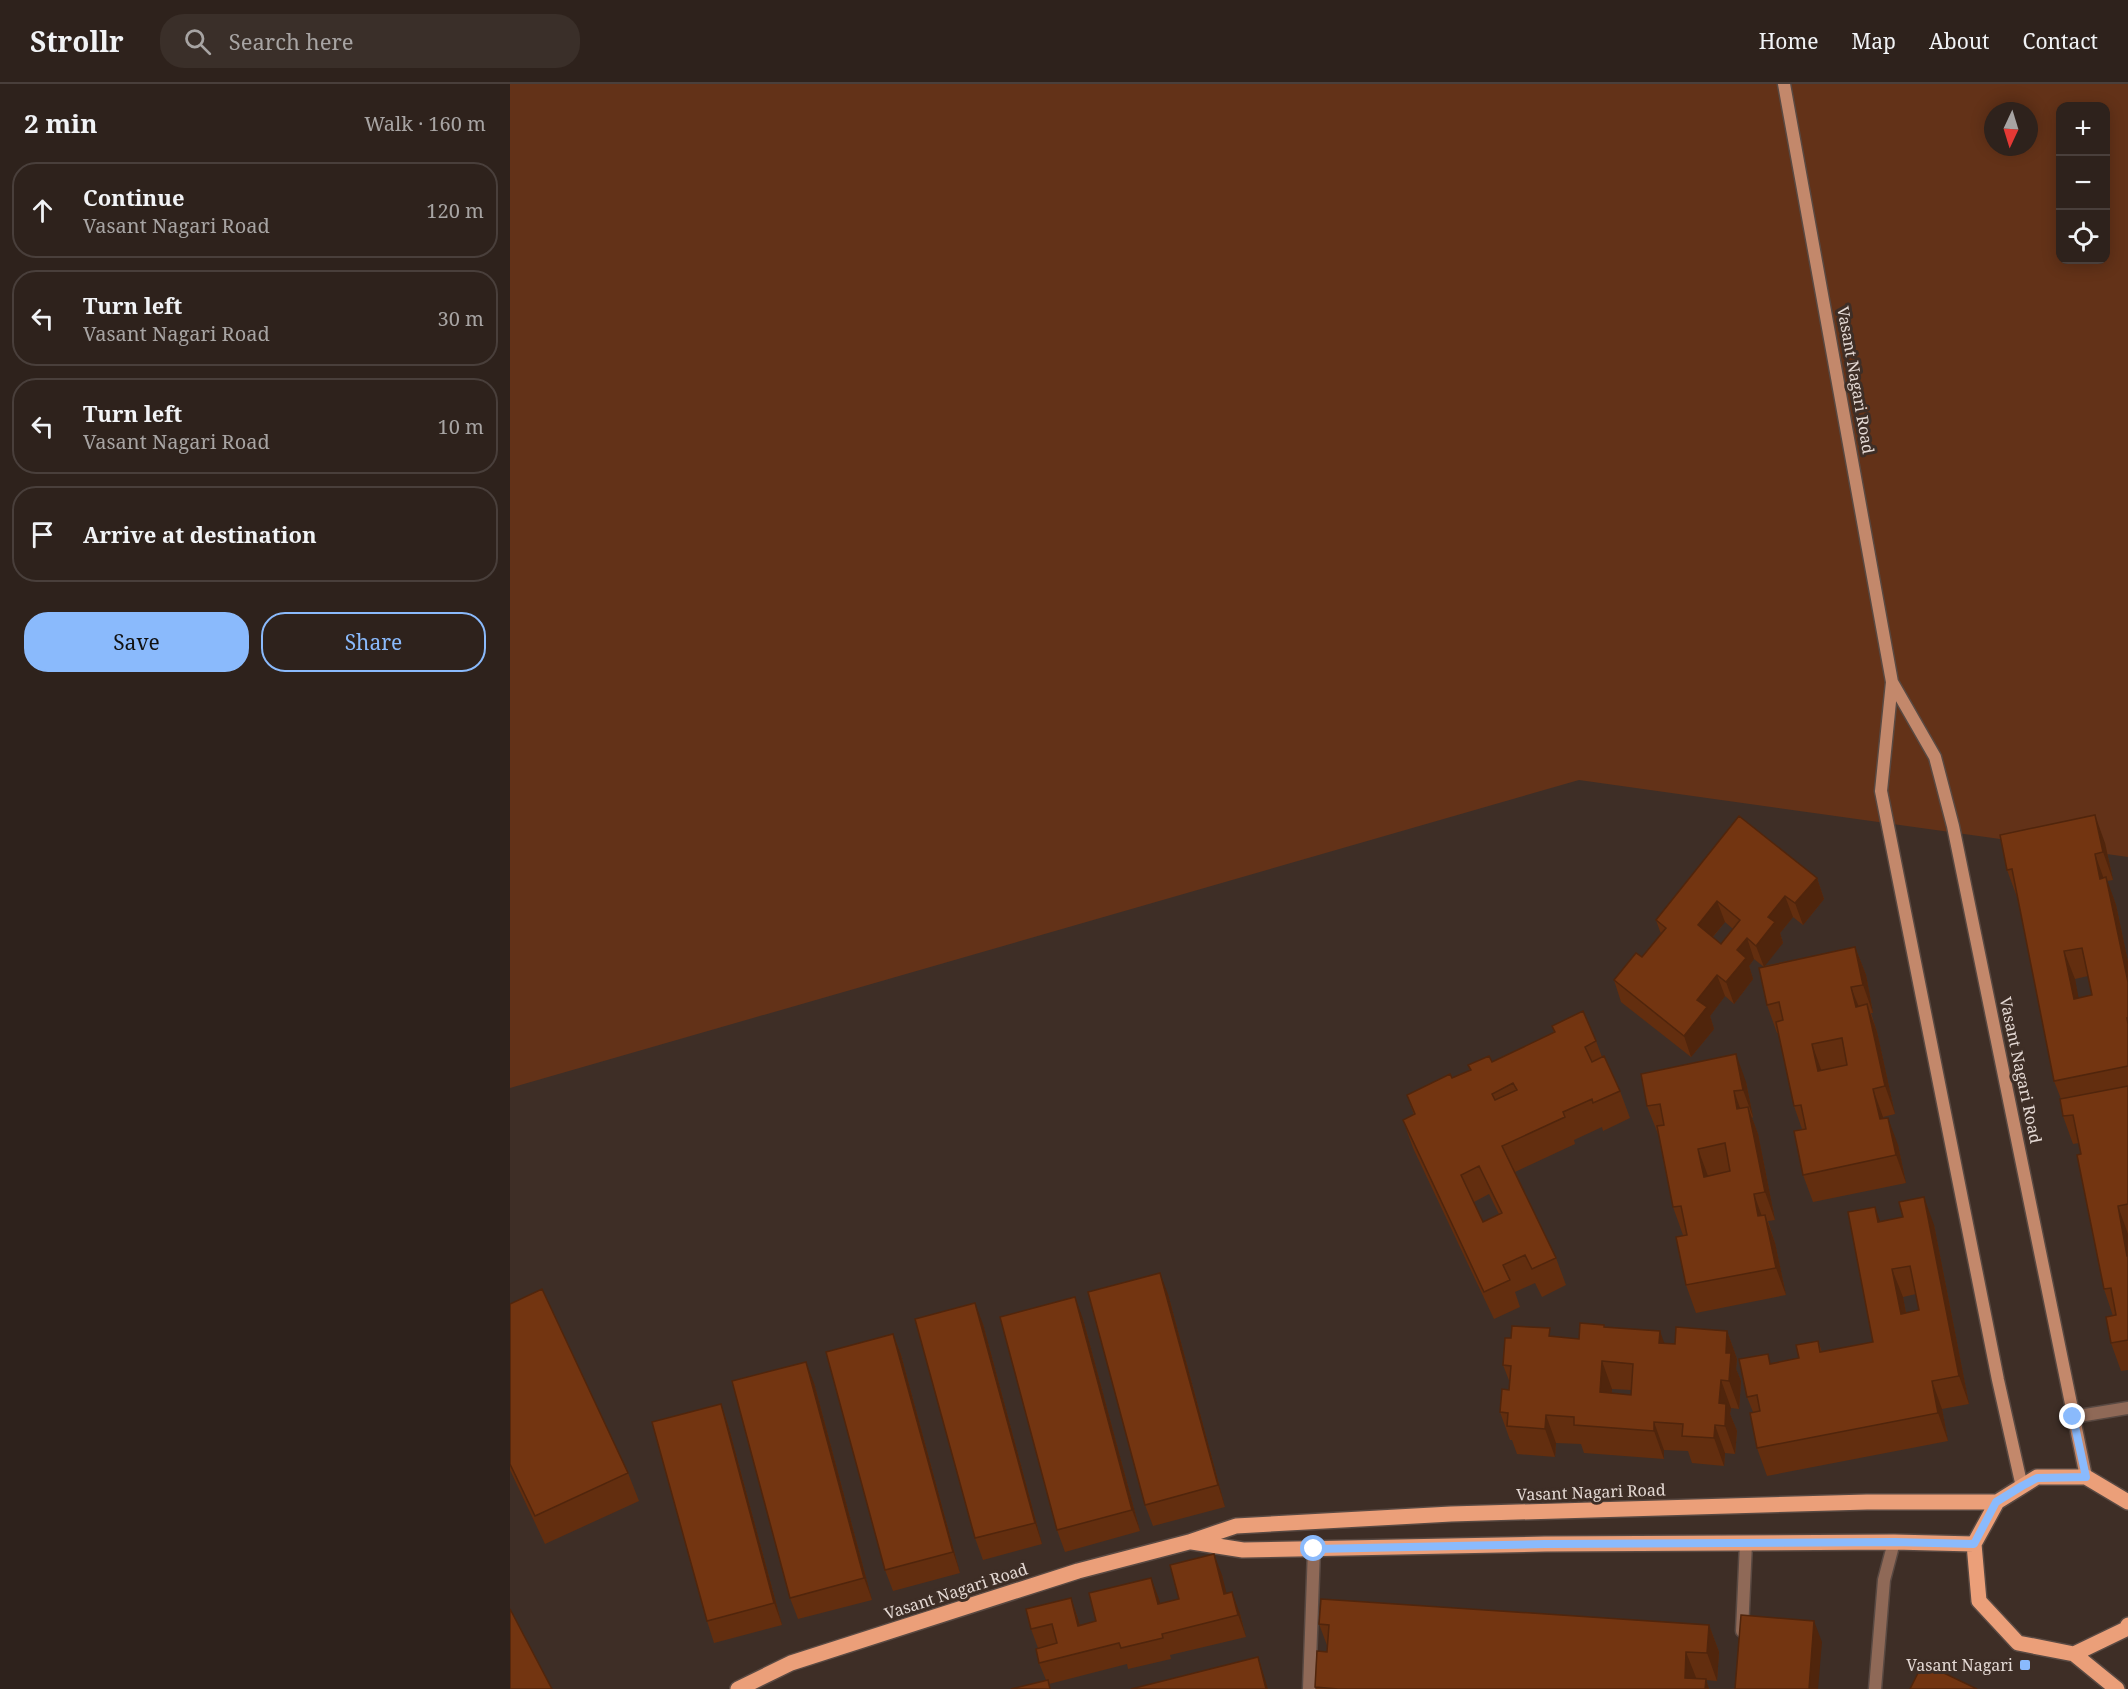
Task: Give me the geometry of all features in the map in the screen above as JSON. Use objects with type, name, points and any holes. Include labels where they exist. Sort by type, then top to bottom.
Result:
[{"type":"main road","name":"Vasant Nagari Road","points":[[1784,84],[1892,682],[1881,791],[1998,1380],[2022,1486]]},
{"type":"main road","name":"Vasant Nagari Road","points":[[1892,682],[1935,757],[1953,826],[2086,1477]]},
{"type":"main road","points":[[2117,1689],[2074,1654],[2018,1643],[1979,1601],[1974,1544],[1996,1502],[2037,1478],[2086,1477],[2128,1502]]},
{"type":"main road","name":"Vasant Nagari Road","points":[[738,1689],[791,1663],[1078,1571],[1189,1542],[1236,1526],[1451,1514],[1867,1502],[1996,1502]]},
{"type":"main road","name":"Vasant Nagari Road","points":[[1189,1542],[1243,1550],[1533,1544],[1894,1542],[1974,1544]]},
{"type":"main road","points":[[2074,1654],[2127,1629]]},
{"type":"street","points":[[2073,1417],[2128,1408]]},
{"type":"street","points":[[1875,1689],[1884,1580],[1894,1542]]},
{"type":"street","points":[[1741,1644],[1746,1543]]},
{"type":"street","points":[[1310,1689],[1314,1549]]},
{"type":"shaded area","points":[[510,84],[2128,84],[2128,857],[1579,780],[510,1088]]},
{"type":"building","points":[[2095,815],[2103,852],[2095,854],[2100,879],[2106,877],[2128,982],[2128,1066],[2054,1081],[2012,869],[2007,870],[2000,835]],"holes":[[[2082,948],[2092,995],[2074,999],[2064,951]]]},
{"type":"building","points":[[1739,816],[1817,878],[1795,903],[1785,896],[1768,917],[1775,922],[1756,946],[1747,938],[1737,950],[1746,958],[1726,982],[1717,975],[1697,1000],[1707,1007],[1684,1036],[1614,980],[1636,953],[1642,957],[1666,928],[1656,920]],"holes":[[[1717,901],[1740,920],[1721,944],[1698,925]]]},
{"type":"building","points":[[1855,947],[1863,985],[1851,987],[1856,1007],[1867,1004],[1885,1086],[1873,1089],[1880,1119],[1888,1118],[1896,1155],[1803,1175],[1794,1131],[1806,1129],[1801,1105],[1794,1106],[1776,1022],[1783,1020],[1779,1002],[1767,1005],[1759,968]],"holes":[[[1842,1038],[1847,1065],[1818,1071],[1812,1044]]]},
{"type":"building","points":[[1583,1011],[1596,1041],[1585,1047],[1592,1062],[1604,1056],[1620,1091],[1593,1103],[1592,1099],[1563,1112],[1565,1117],[1502,1146],[1556,1258],[1532,1269],[1525,1255],[1503,1265],[1510,1280],[1484,1292],[1403,1120],[1415,1114],[1407,1095],[1450,1074],[1452,1078],[1471,1070],[1468,1065],[1489,1056],[1492,1062],[1555,1032],[1552,1026]],"holes":[[[1513,1083],[1517,1090],[1495,1100],[1492,1094]],[[1479,1166],[1502,1213],[1483,1222],[1461,1175]]]},
{"type":"building","points":[[1736,1054],[1743,1090],[1734,1091],[1737,1109],[1748,1107],[1765,1192],[1754,1194],[1758,1216],[1765,1215],[1776,1268],[1686,1285],[1676,1237],[1687,1235],[1681,1206],[1673,1207],[1657,1126],[1664,1125],[1660,1104],[1647,1106],[1641,1074]],"holes":[[[1725,1143],[1730,1171],[1704,1177],[1698,1149]]]},
{"type":"building","points":[[2128,1086],[2128,1204],[2118,1206],[2128,1256],[2128,1340],[2111,1343],[2106,1317],[2116,1315],[2111,1288],[2104,1289],[2077,1155],[2081,1154],[2073,1115],[2063,1116],[2060,1099]]},
{"type":"building","points":[[1924,1197],[1959,1376],[1932,1381],[1938,1413],[1757,1448],[1750,1413],[1760,1411],[1757,1395],[1747,1397],[1739,1359],[1768,1354],[1770,1364],[1799,1358],[1796,1345],[1818,1341],[1820,1352],[1873,1342],[1848,1212],[1875,1207],[1878,1222],[1903,1217],[1899,1202]],"holes":[[[1910,1266],[1919,1310],[1901,1314],[1892,1269]]]},
{"type":"building","points":[[1160,1273],[1218,1485],[1145,1505],[1088,1292]]},
{"type":"building","points":[[542,1289],[628,1473],[535,1516],[510,1464],[510,1304]]},
{"type":"building","points":[[1075,1297],[1132,1510],[1057,1530],[1000,1317]]},
{"type":"building","points":[[975,1303],[1035,1523],[975,1538],[915,1319]]},
{"type":"building","points":[[1580,1323],[1660,1331],[1659,1343],[1675,1344],[1676,1327],[1727,1331],[1726,1353],[1731,1353],[1729,1381],[1721,1380],[1719,1403],[1726,1404],[1725,1426],[1715,1425],[1714,1438],[1682,1436],[1683,1424],[1654,1422],[1654,1431],[1574,1425],[1574,1417],[1546,1415],[1545,1429],[1507,1426],[1508,1413],[1500,1412],[1502,1389],[1509,1390],[1511,1366],[1503,1365],[1505,1338],[1511,1338],[1512,1326],[1550,1328],[1549,1336],[1579,1339]],"holes":[[[1602,1361],[1633,1364],[1631,1395],[1600,1392]]]},
{"type":"building","points":[[893,1334],[953,1552],[885,1570],[826,1352]]},
{"type":"building","points":[[806,1362],[864,1578],[790,1598],[732,1381]]},
{"type":"building","points":[[721,1404],[774,1603],[707,1621],[652,1422]]},
{"type":"building","points":[[1214,1554],[1224,1594],[1232,1592],[1238,1615],[1162,1634],[1163,1638],[1121,1648],[1119,1643],[1039,1663],[1036,1649],[1057,1643],[1052,1624],[1031,1629],[1026,1609],[1071,1598],[1078,1626],[1096,1621],[1089,1593],[1151,1578],[1158,1604],[1179,1599],[1170,1565]]},
{"type":"building","points":[[1321,1599],[1709,1625],[1707,1653],[1686,1652],[1685,1678],[1706,1679],[1705,1689],[1338,1689],[1315,1687],[1317,1651],[1327,1652],[1329,1625],[1319,1624]]},
{"type":"building","points":[[510,1609],[552,1689],[510,1689]]},
{"type":"building","points":[[1741,1615],[1814,1621],[1809,1689],[1735,1689]]},
{"type":"building","points":[[1258,1657],[1266,1689],[1131,1689]]},
{"type":"building","points":[[1923,1663],[1977,1689],[1910,1689]]},
{"type":"building","points":[[1048,1680],[1050,1689],[1011,1689]]},
{"type":"place","name":"Vasant Nagari","points":[[2025,1665]]},
{"type":"route","points":[[1314,1549],[1545,1544],[1894,1542],[1974,1544],[1996,1502],[2022,1486],[2037,1478],[2086,1477],[2073,1417]]}]
